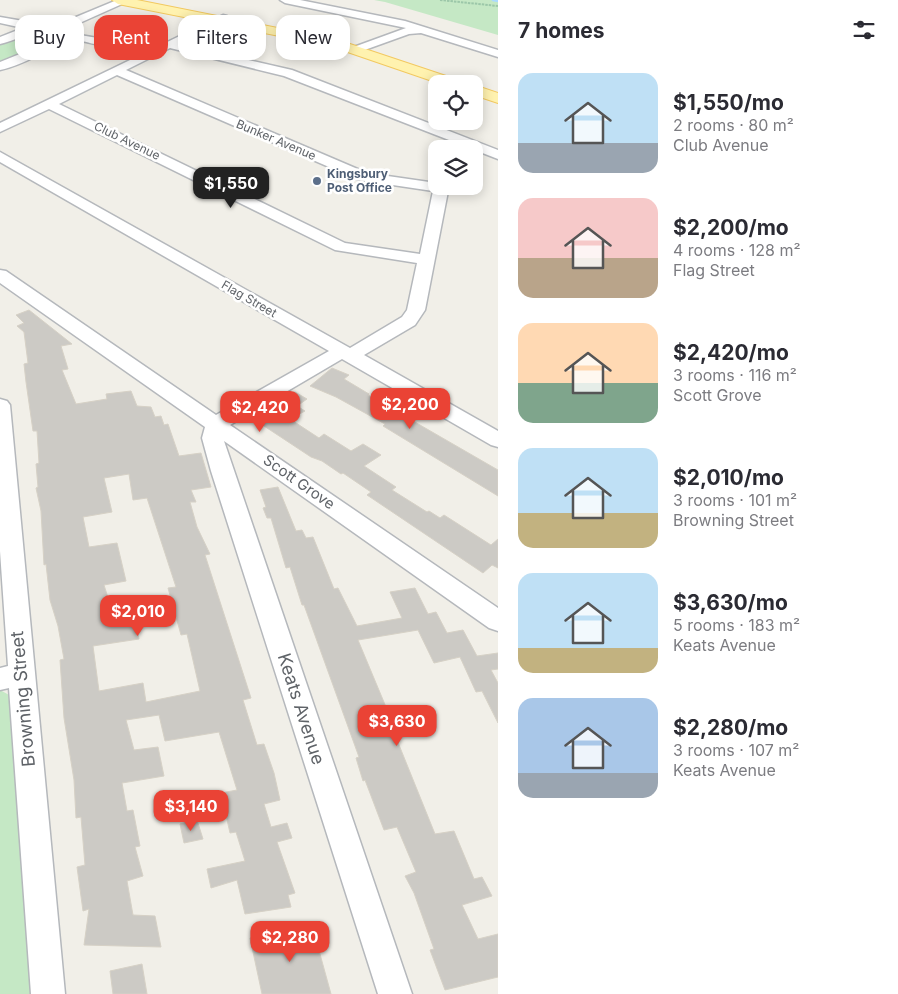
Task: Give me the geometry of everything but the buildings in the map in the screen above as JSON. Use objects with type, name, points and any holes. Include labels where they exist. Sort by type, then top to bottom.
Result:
[{"type":"main road","points":[[125,0],[201,15]]},
{"type":"main road","points":[[266,29],[355,50],[429,75]]},
{"type":"main road","points":[[483,93],[498,98]]},
{"type":"street","points":[[84,18],[125,0]]},
{"type":"street","points":[[285,0],[392,21],[498,54]]},
{"type":"street","points":[[0,20],[15,22]]},
{"type":"street","points":[[355,50],[407,31],[419,30]]},
{"type":"street","points":[[0,41],[15,34]]},
{"type":"street","points":[[0,128],[178,41]]},
{"type":"street","points":[[170,45],[281,71],[444,140]]},
{"type":"street","points":[[0,66],[20,60]]},
{"type":"street","name":"Bunker Avenue","points":[[117,71],[364,177],[428,185]]},
{"type":"street","name":"Club Avenue","points":[[50,104],[341,247],[428,260]]},
{"type":"street","points":[[483,151],[498,155]]},
{"type":"street","name":"Flag Street","points":[[0,156],[498,440]]},
{"type":"street","points":[[216,424],[409,321],[416,310],[440,195]]},
{"type":"street","name":"Scott Grove","points":[[1,277],[498,621]]},
{"type":"street","name":"Browning Street","points":[[0,405],[11,677],[48,994]]},
{"type":"street","name":"Keats Avenue","points":[[216,424],[213,438],[222,471],[395,994]]},
{"type":"path","points":[[440,0],[498,6]]},
{"type":"green space","points":[[374,0],[498,0],[498,35],[385,2]]},
{"type":"green space","points":[[15,36],[15,58],[0,65],[0,42]]},
{"type":"green space","points":[[0,690],[11,696],[36,994],[0,994]]},
{"type":"waterway","points":[[493,0],[498,1]]},
{"type":"place","name":"Kingsbury Post Office","points":[[317,181]]}]
